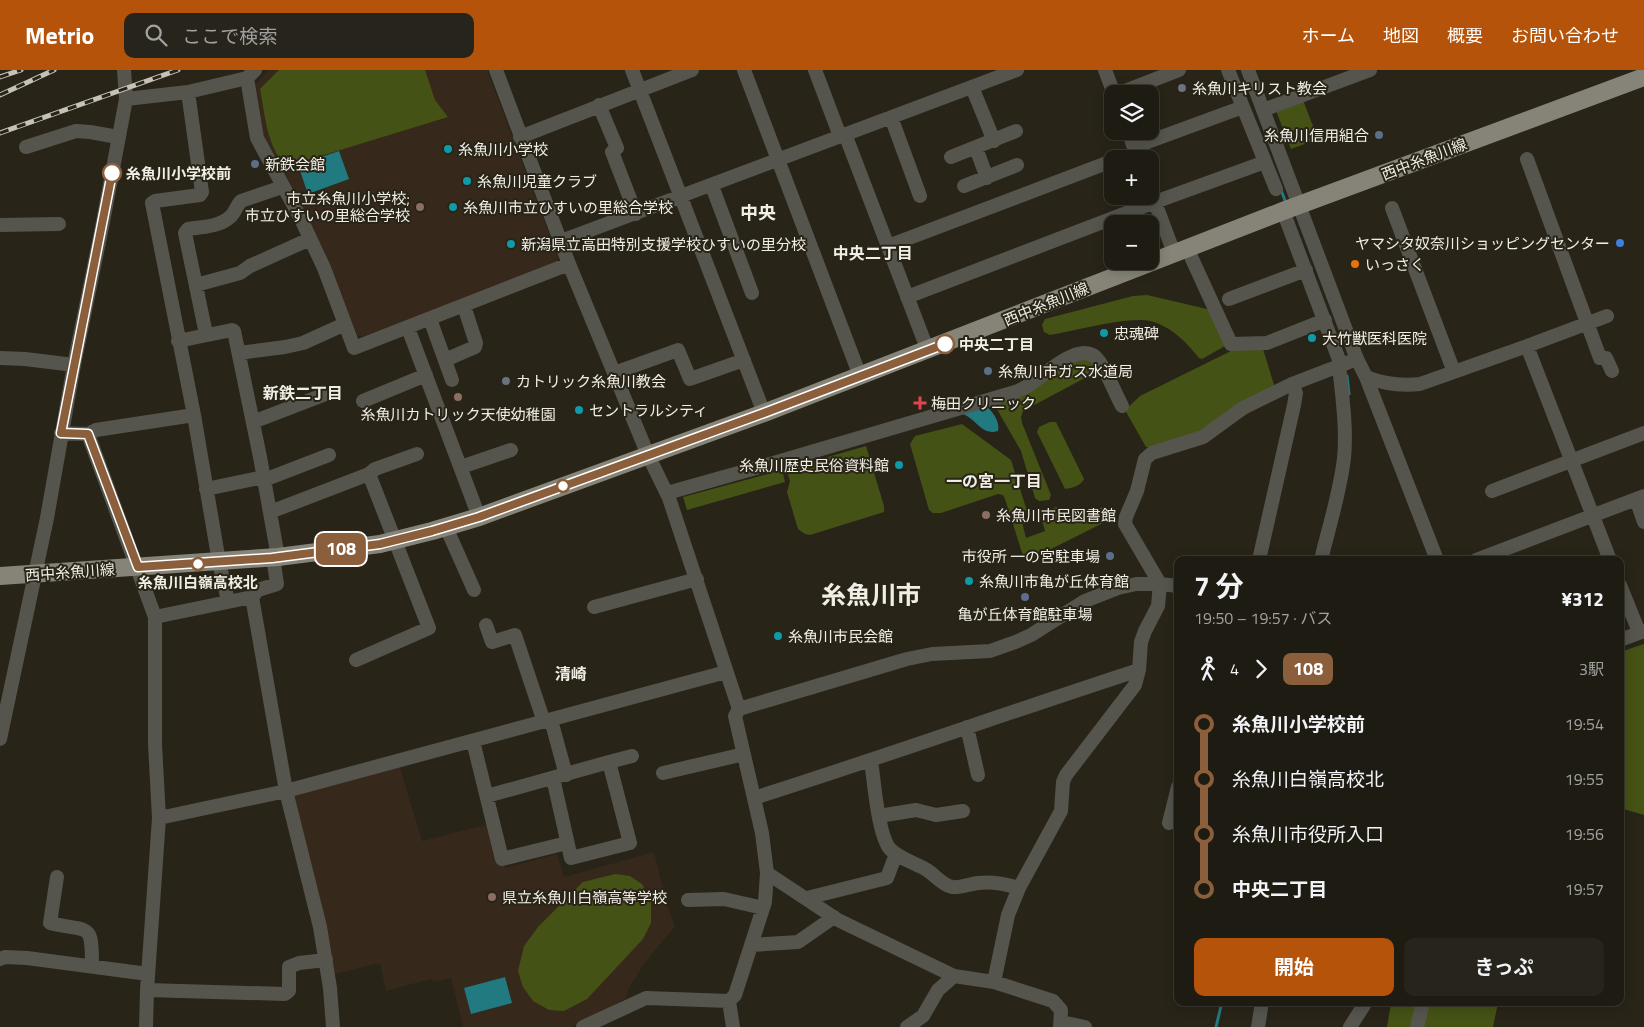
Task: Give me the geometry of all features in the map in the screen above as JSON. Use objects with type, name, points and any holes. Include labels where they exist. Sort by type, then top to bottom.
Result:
[{"type":"main road","name":"西中糸魚川線","points":[[0,576],[275,557],[380,544],[479,517],[764,413],[928,351],[1180,251],[1644,77]]},
{"type":"street","points":[[0,739],[2,715],[47,518],[61,433],[126,99],[124,70]]},
{"type":"street","points":[[496,70],[560,242],[648,455],[666,493],[697,579],[739,709]]},
{"type":"street","points":[[632,70],[764,413]]},
{"type":"street","points":[[520,137],[692,70]]},
{"type":"street","points":[[744,70],[860,376]]},
{"type":"street","points":[[815,70],[888,246],[928,351]]},
{"type":"street","points":[[560,242],[1014,70]]},
{"type":"street","points":[[1105,70],[1111,85]]},
{"type":"street","points":[[1139,85],[1179,70]]},
{"type":"street","points":[[1228,70],[1276,189]]},
{"type":"street","points":[[1248,70],[1263,110],[1306,270],[1340,365],[1344,413],[1344,457],[1340,484],[1322,556]]},
{"type":"street","points":[[1263,110],[1370,70]]},
{"type":"street","points":[[126,99],[188,92],[251,74],[257,138],[324,268],[354,348],[569,264]]},
{"type":"street","points":[[972,87],[994,140]]},
{"type":"street","points":[[188,92],[202,192],[200,195],[155,200],[152,203],[194,415],[219,562],[228,601]]},
{"type":"street","points":[[599,105],[617,148],[612,152],[636,214]]},
{"type":"street","points":[[1141,150],[1243,107]]},
{"type":"street","points":[[891,117],[920,196]]},
{"type":"street","points":[[26,147],[76,131],[118,137]]},
{"type":"street","points":[[951,157],[1016,131]]},
{"type":"street","points":[[976,148],[987,178]]},
{"type":"street","points":[[1527,159],[1600,358],[1606,358],[1612,371]]},
{"type":"street","points":[[1159,194],[1265,162]]},
{"type":"street","points":[[888,246],[1104,164]]},
{"type":"street","points":[[964,186],[1017,166]]},
{"type":"street","points":[[712,186],[752,292]]},
{"type":"street","points":[[206,334],[185,232],[188,229],[211,226],[224,221],[231,217],[240,201],[282,187]]},
{"type":"street","points":[[907,297],[1130,205]]},
{"type":"street","points":[[1157,205],[1231,344],[1267,343],[1325,320]]},
{"type":"street","points":[[1392,208],[1454,372]]},
{"type":"street","points":[[1291,209],[1366,378],[1435,556]]},
{"type":"street","points":[[0,225],[59,224]]},
{"type":"street","points":[[196,285],[240,273],[310,239]]},
{"type":"street","points":[[1229,299],[1306,270]]},
{"type":"street","points":[[445,360],[475,347],[476,343],[464,306]]},
{"type":"street","points":[[1366,378],[1383,383],[1406,386],[1420,384],[1608,316]]},
{"type":"street","points":[[430,319],[452,380]]},
{"type":"street","points":[[239,353],[285,347],[303,342],[345,324]]},
{"type":"street","points":[[408,328],[479,517]]},
{"type":"street","points":[[155,617],[252,597],[258,590],[277,584],[270,512],[236,334],[232,330],[178,341]]},
{"type":"street","points":[[1527,346],[1608,556]]},
{"type":"street","points":[[614,374],[678,350],[690,379],[744,360]]},
{"type":"street","points":[[666,493],[1015,392],[1030,385],[1040,376],[1072,356],[1082,352],[1098,359],[1122,406]]},
{"type":"street","points":[[0,358],[74,365]]},
{"type":"street","points":[[994,982],[1008,914],[1019,888],[1061,810],[1063,782],[1066,775],[1135,685],[1144,631],[1158,606],[1160,584],[1125,524],[1137,491],[1145,459],[1152,453],[1164,448],[1203,437],[1242,408],[1292,384],[1357,359]]},
{"type":"street","points":[[363,401],[426,375]]},
{"type":"street","points":[[1260,556],[1294,405],[1296,393],[1292,384]]},
{"type":"street","points":[[252,422],[330,392]]},
{"type":"street","points":[[61,433],[88,434],[96,430],[194,415]]},
{"type":"street","points":[[1492,491],[1644,433]]},
{"type":"street","points":[[88,434],[155,617],[155,744],[158,818],[146,1027]]},
{"type":"street","points":[[461,467],[510,450]]},
{"type":"street","points":[[270,512],[417,454]]},
{"type":"street","points":[[206,489],[264,479],[329,455]]},
{"type":"street","points":[[356,660],[429,628],[369,474]]},
{"type":"street","points":[[1486,556],[1640,497],[1644,522]]},
{"type":"street","points":[[446,527],[474,590]]},
{"type":"street","points":[[594,607],[697,579]]},
{"type":"street","points":[[583,1027],[646,998],[729,1001],[735,995],[763,908],[767,886],[762,833],[735,716],[739,709],[907,659],[932,654],[990,651],[1031,635],[1076,606],[1118,588],[1136,584],[1174,586]]},
{"type":"street","points":[[1624,594],[1641,632],[1624,638]]},
{"type":"street","points":[[252,597],[286,791],[314,901],[326,960],[333,1027]]},
{"type":"street","points":[[486,625],[492,642],[515,635],[548,721],[559,777],[567,842],[571,858],[630,843],[609,762]]},
{"type":"street","points":[[754,798],[1139,670]]},
{"type":"street","points":[[158,818],[286,791],[726,672]]},
{"type":"street","points":[[967,727],[978,775]]},
{"type":"street","points":[[473,741],[502,859],[567,842]]},
{"type":"street","points":[[663,773],[744,754]]},
{"type":"street","points":[[487,796],[632,756]]},
{"type":"street","points":[[871,760],[885,842],[896,854],[928,871],[940,882],[951,886],[962,887],[988,882],[1019,888]]},
{"type":"street","points":[[1169,823],[1174,803]]},
{"type":"street","points":[[880,816],[916,810],[936,815],[963,810]]},
{"type":"street","points":[[807,898],[887,878],[896,854]]},
{"type":"street","points":[[767,873],[834,917],[954,976],[994,982],[1053,1001],[1061,1010],[1060,1024],[1085,1027]]},
{"type":"street","points":[[57,877],[50,923],[79,928],[90,934],[92,940],[92,966]]},
{"type":"street","points":[[688,900],[724,899],[763,908]]},
{"type":"street","points":[[752,945],[798,942],[834,917]]},
{"type":"street","points":[[0,959],[5,957],[27,958],[148,974]]},
{"type":"street","points":[[147,990],[285,994],[290,991],[289,967],[299,963],[326,960]]},
{"type":"street","points":[[907,1027],[923,1021],[938,990],[954,976]]},
{"type":"street","points":[[729,1001],[733,1027]]},
{"type":"street","points":[[1258,1027],[1261,1006]]},
{"type":"street","points":[[1350,1027],[1363,1006]]},
{"type":"street","points":[[1417,1027],[1422,1006]]},
{"type":"shaded area","name":"市立糸魚川小学校; 市立ひすいの里総合学校","points":[[269,70],[487,70],[558,257],[557,265],[367,337],[351,335],[261,136],[254,86]]},
{"type":"shaded area","name":"県立糸魚川白嶺高等学校","points":[[399,764],[422,841],[492,824],[505,868],[557,854],[564,877],[654,852],[667,905],[675,926],[644,964],[629,988],[626,998],[598,1015],[572,1027],[463,1027],[451,978],[433,982],[431,979],[386,991],[380,963],[335,974],[292,802],[296,793]]},
{"type":"green space","points":[[279,70],[425,70],[435,100],[448,117],[285,167],[270,139],[260,89]]},
{"type":"green space","points":[[1303,100],[1318,139],[1291,149],[1276,111]]},
{"type":"green space","points":[[1147,295],[1207,309],[1211,312],[1225,346],[1202,359],[1165,327],[1158,323],[1141,320],[1115,322],[1050,335],[1044,332],[1042,325],[1045,319],[1133,296]]},
{"type":"green space","points":[[1237,348],[1263,349],[1275,388],[1200,432],[1146,447],[1125,410],[1140,396]]},
{"type":"green space","points":[[1080,357],[1094,361],[1098,371],[1023,411],[1021,417],[1051,495],[1049,500],[1039,501],[1035,498],[1021,451],[995,403]]},
{"type":"green space","points":[[1050,422],[1056,422],[1084,479],[1073,487],[1065,489],[1037,432],[1039,427]]},
{"type":"green space","points":[[962,424],[1011,460],[1027,511],[1022,522],[1026,538],[1045,531],[1040,514],[1056,507],[1075,519],[1105,506],[1112,515],[1111,519],[1029,560],[1024,559],[1003,495],[998,494],[941,513],[933,513],[929,510],[910,444],[915,436]]},
{"type":"green space","points":[[866,446],[884,506],[884,512],[810,535],[798,529],[787,492],[790,481],[786,469]]},
{"type":"green space","points":[[782,470],[785,482],[687,510],[683,497]]},
{"type":"green space","points":[[1644,644],[1644,815],[1624,809],[1624,651]]},
{"type":"green space","points":[[615,874],[630,876],[642,884],[651,900],[651,923],[643,939],[587,999],[564,1011],[549,1010],[533,1001],[523,987],[518,971],[524,946],[538,927],[583,882]]},
{"type":"green space","points":[[1390,1006],[1497,1006],[1493,1027],[1387,1027]]},
{"type":"water","points":[[339,151],[349,179],[308,194],[298,165]]},
{"type":"water","points":[[987,407],[996,418],[998,431],[992,432],[983,429],[963,414]]},
{"type":"water","points":[[505,977],[512,1003],[471,1014],[464,988]]},
{"type":"waterway","points":[[1281,190],[1286,203]]},
{"type":"waterway","points":[[1347,376],[1349,394]]},
{"type":"waterway","points":[[1216,1027],[1221,1006]]},
{"type":"railway","points":[[0,77],[21,70]]},
{"type":"railway","points":[[0,95],[54,70]]},
{"type":"railway","points":[[0,133],[178,70]]},
{"type":"bus line","name":"108","points":[[112,173],[61,433],[88,434],[138,567],[278,557],[380,544],[432,531],[479,517],[764,413],[945,344]]},
{"type":"place","name":"糸魚川キリスト教会","points":[[1182,88]]},
{"type":"place","name":"糸魚川信用組合","points":[[1379,135]]},
{"type":"place","name":"糸魚川小学校","points":[[448,149]]},
{"type":"place","name":"新鉄会館","points":[[255,164]]},
{"type":"place","name":"糸魚川小学校前","points":[[112,173]]},
{"type":"place","name":"糸魚川児童クラブ","points":[[467,181]]},
{"type":"place","name":"市立糸魚川小学校; 市立ひすいの里総合学校","points":[[420,207]]},
{"type":"place","name":"糸魚川市立ひすいの里総合学校","points":[[453,207]]},
{"type":"place","name":"ヤマシタ奴奈川ショッピングセンター","points":[[1620,243]]},
{"type":"place","name":"新潟県立高田特別支援学校ひすいの里分校","points":[[511,244]]},
{"type":"place","name":"いっさく","points":[[1355,264]]},
{"type":"place","name":"忠魂碑","points":[[1104,333]]},
{"type":"place","name":"大竹獣医科医院","points":[[1312,338]]},
{"type":"place","name":"中央二丁目","points":[[945,344]]},
{"type":"place","name":"糸魚川市ガス水道局","points":[[988,371]]},
{"type":"place","name":"カトリック糸魚川教会","points":[[506,381]]},
{"type":"place","name":"糸魚川カトリック天使幼稚園","points":[[458,397]]},
{"type":"place","name":"梅田クリニック","points":[[920,403]]},
{"type":"place","name":"セントラルシティ","points":[[579,410]]},
{"type":"place","name":"糸魚川歴史民俗資料館","points":[[899,465]]},
{"type":"place","name":"糸魚川市民図書館","points":[[986,515]]},
{"type":"place","name":"市役所 一の宮駐車場","points":[[1110,556]]},
{"type":"place","name":"糸魚川白嶺高校北","points":[[198,564]]},
{"type":"place","name":"糸魚川市亀が丘体育館","points":[[969,581]]},
{"type":"place","name":"亀が丘体育館駐車場","points":[[1025,597]]},
{"type":"place","name":"糸魚川市民会館","points":[[778,636]]},
{"type":"place","name":"県立糸魚川白嶺高等学校","points":[[492,897]]},
{"type":"district","name":"中央","points":[[758,212]]},
{"type":"district","name":"中央二丁目","points":[[873,253]]},
{"type":"district","name":"新鉄二丁目","points":[[303,393]]},
{"type":"district","name":"一の宮一丁目","points":[[994,481]]},
{"type":"district","name":"糸魚川市","points":[[871,595]]},
{"type":"district","name":"清崎","points":[[571,674]]}]
